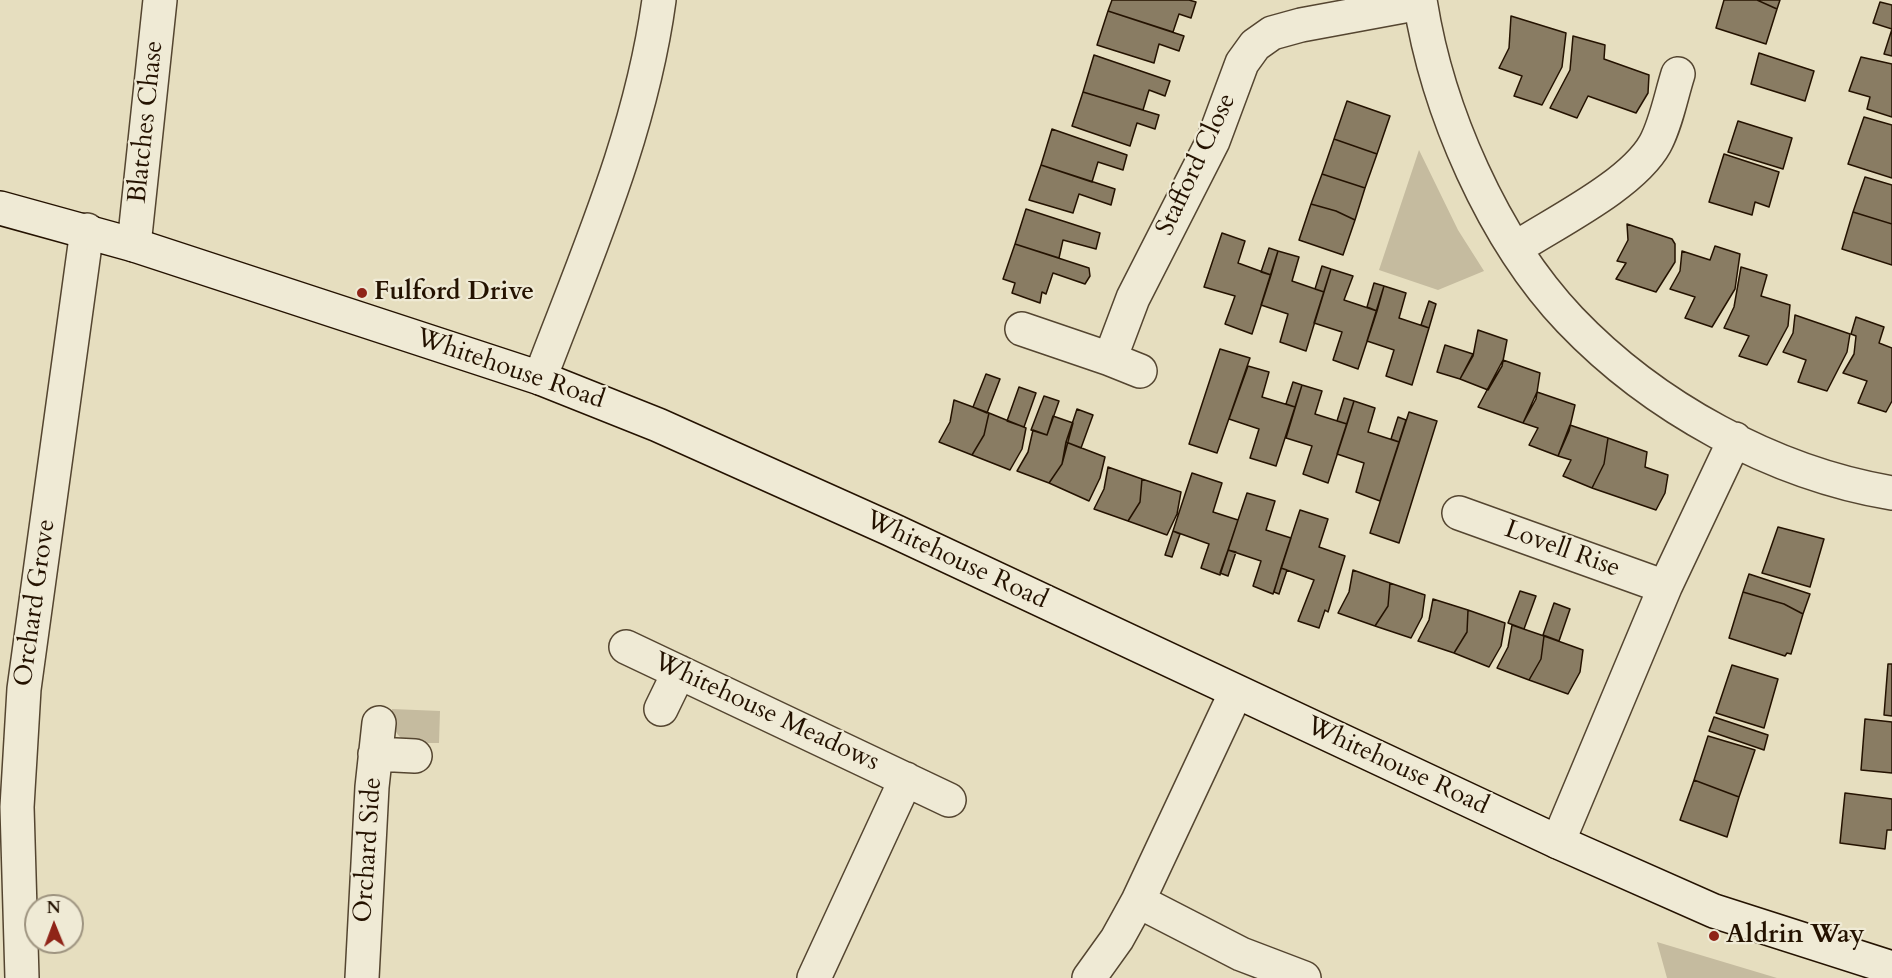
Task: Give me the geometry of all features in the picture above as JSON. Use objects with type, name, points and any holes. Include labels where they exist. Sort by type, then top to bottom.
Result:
[{"type":"street","name":"Blatches Chase","points":[[134,245],[160,0]]},
{"type":"street","points":[[540,378],[617,177],[639,109],[653,46],[659,0]]},
{"type":"street","points":[[1420,1],[1428,46],[1440,88],[1486,197],[1516,248],[1548,294],[1592,341],[1632,375],[1682,410],[1735,439],[1820,476],[1892,493]]},
{"type":"street","name":"Stafford Close","points":[[1110,359],[1137,289],[1213,141],[1242,63],[1255,45],[1272,33],[1301,25],[1420,1]]},
{"type":"street","points":[[1516,248],[1616,185],[1644,160],[1656,142],[1678,74]]},
{"type":"street","name":"Whitehouse Road","points":[[0,208],[87,230],[540,378],[679,434],[890,529],[1558,842],[1713,911],[1892,968]]},
{"type":"street","name":"Orchard Grove","points":[[15,968],[19,747],[26,677],[87,230]]},
{"type":"street","points":[[1022,329],[1140,371]]},
{"type":"street","points":[[1558,842],[1665,587],[1735,439]]},
{"type":"street","name":"Lovell Rise","points":[[1459,513],[1665,587]]},
{"type":"street","name":"Whitehouse Meadows","points":[[626,647],[949,800]]},
{"type":"street","points":[[661,709],[679,672]]},
{"type":"street","points":[[1089,978],[1117,939],[1138,901],[1236,692]]},
{"type":"street","name":"Orchard Side","points":[[362,978],[377,739],[415,756]]},
{"type":"street","name":"Whitehouse Meadows","points":[[814,978],[817,966],[906,779]]},
{"type":"street","points":[[1138,901],[1241,954],[1304,978]]},
{"type":"shaded area","points":[[1419,150],[1458,230],[1484,271],[1438,290],[1379,270]]},
{"type":"shaded area","points":[[392,709],[440,711],[439,743],[411,742],[399,736],[395,730]]},
{"type":"shaded area","points":[[1657,942],[1777,978],[1667,978]]},
{"type":"building","points":[[1112,0],[1189,0],[1196,2],[1191,18],[1179,14],[1173,32],[1108,11]]},
{"type":"building","points":[[1724,0],[1757,0],[1777,9],[1766,44],[1716,28]]},
{"type":"building","points":[[1757,0],[1780,0],[1777,9]]},
{"type":"building","points":[[1880,2],[1892,5],[1892,29],[1873,23]]},
{"type":"building","points":[[1108,11],[1184,36],[1179,51],[1159,44],[1154,63],[1097,45]]},
{"type":"building","points":[[1511,16],[1566,33],[1562,67],[1542,105],[1514,96],[1522,76],[1499,68],[1509,48]]},
{"type":"building","points":[[1892,29],[1892,56],[1884,54]]},
{"type":"building","points":[[1573,36],[1605,45],[1604,59],[1649,75],[1648,93],[1636,113],[1588,96],[1577,118],[1550,108],[1570,70]]},
{"type":"building","points":[[1759,53],[1814,71],[1805,101],[1751,84]]},
{"type":"building","points":[[1094,55],[1170,81],[1165,96],[1149,90],[1143,110],[1083,92]]},
{"type":"building","points":[[1861,57],[1892,64],[1892,117],[1867,109],[1870,97],[1849,91]]},
{"type":"building","points":[[1083,92],[1159,115],[1155,129],[1137,123],[1130,146],[1072,126]]},
{"type":"building","points":[[1347,101],[1390,116],[1377,154],[1334,139]]},
{"type":"building","points":[[1864,117],[1892,125],[1892,178],[1848,164]]},
{"type":"building","points":[[1738,121],[1792,138],[1783,169],[1728,152]]},
{"type":"building","points":[[1052,129],[1127,155],[1123,170],[1098,162],[1092,182],[1041,165]]},
{"type":"building","points":[[1334,139],[1377,154],[1365,188],[1322,174]]},
{"type":"building","points":[[1724,154],[1779,172],[1769,207],[1755,202],[1752,215],[1709,202]]},
{"type":"building","points":[[1041,165],[1115,189],[1111,205],[1079,194],[1073,213],[1029,200]]},
{"type":"building","points":[[1322,174],[1365,188],[1355,220],[1336,211],[1311,204]]},
{"type":"building","points":[[1865,177],[1892,185],[1892,224],[1853,212]]},
{"type":"building","points":[[1311,204],[1336,211],[1355,220],[1343,255],[1299,240]]},
{"type":"building","points":[[1026,209],[1100,233],[1096,249],[1063,240],[1059,258],[1015,244]]},
{"type":"building","points":[[1853,212],[1892,224],[1892,265],[1842,249]]},
{"type":"building","points":[[1627,224],[1672,239],[1675,244],[1675,262],[1656,292],[1616,279],[1626,263],[1617,261],[1628,240]]},
{"type":"building","points":[[1222,233],[1245,241],[1238,263],[1271,275],[1252,334],[1225,324],[1235,296],[1204,287]]},
{"type":"building","points":[[1015,244],[1089,268],[1090,276],[1085,284],[1053,273],[1046,294],[1042,292],[1040,303],[1012,293],[1015,283],[1003,279]]},
{"type":"building","points":[[1715,246],[1740,254],[1735,289],[1712,327],[1685,318],[1695,297],[1670,289],[1680,271],[1682,251],[1710,260]]},
{"type":"building","points":[[1269,248],[1278,251],[1271,275],[1261,272]]},
{"type":"building","points":[[1278,251],[1299,257],[1292,281],[1324,292],[1306,351],[1280,342],[1288,314],[1261,305]]},
{"type":"building","points":[[1322,266],[1331,269],[1324,292],[1315,289]]},
{"type":"building","points":[[1741,267],[1767,275],[1761,296],[1790,305],[1788,326],[1767,365],[1739,356],[1749,336],[1724,328],[1734,307]]},
{"type":"building","points":[[1331,269],[1353,276],[1344,300],[1377,311],[1358,369],[1333,360],[1342,332],[1314,323]]},
{"type":"building","points":[[1374,283],[1384,286],[1377,311],[1367,307]]},
{"type":"building","points":[[1384,286],[1406,293],[1399,318],[1429,328],[1412,385],[1386,376],[1394,350],[1367,341]]},
{"type":"building","points":[[1429,301],[1436,304],[1429,328],[1421,325]]},
{"type":"building","points":[[1795,315],[1850,334],[1847,352],[1827,391],[1798,382],[1806,360],[1783,352],[1793,333]]},
{"type":"building","points":[[1856,317],[1884,327],[1879,343],[1892,348],[1892,401],[1886,412],[1858,403],[1867,381],[1843,373],[1854,354],[1856,336],[1851,334]]},
{"type":"building","points":[[1478,330],[1507,340],[1502,366],[1488,390],[1460,379],[1473,356]]},
{"type":"building","points":[[1445,345],[1473,354],[1460,379],[1437,372]]},
{"type":"building","points":[[1220,349],[1250,358],[1217,453],[1189,444]]},
{"type":"building","points":[[1503,360],[1540,373],[1536,399],[1523,423],[1478,407]]},
{"type":"building","points":[[1248,366],[1269,372],[1262,397],[1295,407],[1276,466],[1250,458],[1259,429],[1229,419]]},
{"type":"building","points":[[986,374],[1000,379],[987,413],[973,407]]},
{"type":"building","points":[[1293,382],[1302,385],[1295,407],[1286,404]]},
{"type":"building","points":[[1302,385],[1322,391],[1315,414],[1347,424],[1328,483],[1303,474],[1312,446],[1286,438]]},
{"type":"building","points":[[1019,387],[1036,393],[1024,427],[1007,421]]},
{"type":"building","points":[[1537,392],[1575,405],[1569,431],[1558,456],[1529,445],[1538,428],[1523,423]]},
{"type":"building","points":[[1044,396],[1059,401],[1047,435],[1031,430]]},
{"type":"building","points":[[1344,398],[1354,401],[1347,424],[1337,421]]},
{"type":"building","points":[[954,400],[989,413],[984,435],[972,455],[939,442],[950,422]]},
{"type":"building","points":[[1354,401],[1375,408],[1368,432],[1399,442],[1380,501],[1356,492],[1364,463],[1337,454]]},
{"type":"building","points":[[1077,409],[1093,415],[1081,448],[1066,442]]},
{"type":"building","points":[[1409,412],[1437,421],[1399,543],[1370,533]]},
{"type":"building","points":[[989,413],[1026,428],[1022,449],[1010,470],[972,455],[984,435]]},
{"type":"building","points":[[1053,416],[1073,423],[1062,464],[1049,483],[1017,471],[1028,452],[1033,430],[1047,435]]},
{"type":"building","points":[[1398,417],[1406,420],[1399,442],[1391,439]]},
{"type":"building","points":[[1570,425],[1608,438],[1604,464],[1592,488],[1563,476],[1571,460],[1558,456]]},
{"type":"building","points":[[1608,438],[1647,452],[1645,467],[1668,475],[1665,493],[1656,510],[1592,488],[1604,464]]},
{"type":"building","points":[[1066,442],[1105,457],[1100,478],[1089,501],[1049,483],[1062,464]]},
{"type":"building","points":[[1108,467],[1142,479],[1140,502],[1128,521],[1094,509],[1104,489]]},
{"type":"building","points":[[1192,473],[1222,483],[1213,512],[1238,520],[1220,575],[1201,568],[1209,544],[1173,531]]},
{"type":"building","points":[[1142,479],[1181,492],[1177,514],[1167,535],[1128,521],[1140,502]]},
{"type":"building","points":[[1247,493],[1275,501],[1266,530],[1291,538],[1273,594],[1253,586],[1261,561],[1228,550]]},
{"type":"building","points":[[1300,510],[1328,519],[1319,547],[1345,556],[1328,612],[1325,610],[1319,628],[1298,621],[1314,580],[1281,568]]},
{"type":"building","points":[[1778,527],[1824,539],[1810,587],[1762,573]]},
{"type":"building","points":[[1173,531],[1180,534],[1172,557],[1165,555]]},
{"type":"building","points":[[1228,550],[1236,552],[1228,576],[1220,573]]},
{"type":"building","points":[[1281,568],[1287,570],[1279,594],[1274,592]]},
{"type":"building","points":[[1353,570],[1390,583],[1388,606],[1375,626],[1338,613],[1349,592]]},
{"type":"building","points":[[1749,574],[1810,594],[1803,614],[1784,604],[1743,592]]},
{"type":"building","points":[[1390,583],[1425,595],[1422,617],[1411,638],[1375,626],[1388,606]]},
{"type":"building","points":[[1520,591],[1536,596],[1524,629],[1508,623]]},
{"type":"building","points":[[1743,592],[1784,604],[1803,614],[1791,654],[1787,653],[1785,656],[1729,638]]},
{"type":"building","points":[[1433,599],[1468,610],[1467,632],[1454,653],[1418,641],[1429,620]]},
{"type":"building","points":[[1554,603],[1570,609],[1559,641],[1543,635]]},
{"type":"building","points":[[1468,610],[1505,623],[1501,646],[1489,667],[1454,653],[1467,632]]},
{"type":"building","points":[[1512,625],[1544,636],[1541,659],[1529,680],[1497,668],[1508,647]]},
{"type":"building","points":[[1544,636],[1583,650],[1580,672],[1568,694],[1529,680],[1541,659]]},
{"type":"building","points":[[1888,664],[1892,664],[1892,716],[1884,715]]},
{"type":"building","points":[[1732,665],[1778,679],[1764,728],[1716,713]]},
{"type":"building","points":[[1714,717],[1768,735],[1764,750],[1709,731]]},
{"type":"building","points":[[1865,719],[1892,722],[1892,773],[1861,770]]},
{"type":"building","points":[[1708,736],[1755,750],[1739,797],[1694,780]]},
{"type":"building","points":[[1694,780],[1739,797],[1727,837],[1680,820]]},
{"type":"building","points":[[1845,793],[1892,799],[1892,830],[1887,830],[1885,849],[1840,843]]},
{"type":"place","name":"Fulford Drive","points":[[362,293]]},
{"type":"place","name":"Aldrin Way","points":[[1714,936]]}]
